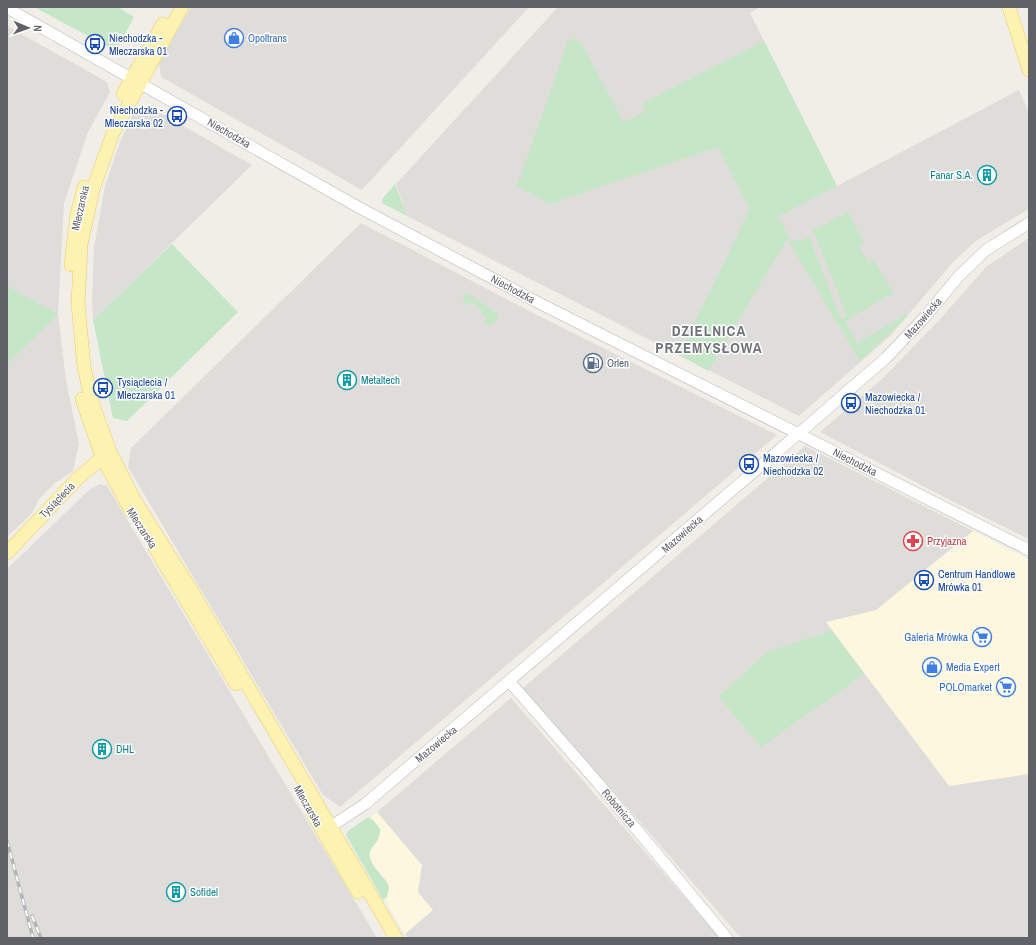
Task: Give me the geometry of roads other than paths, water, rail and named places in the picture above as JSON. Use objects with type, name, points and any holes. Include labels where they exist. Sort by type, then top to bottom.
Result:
[{"type":"main road","points":[[136,80],[173,7]]},
{"type":"main road","points":[[136,80],[182,7]]},
{"type":"main road","points":[[1009,7],[1029,70]]},
{"type":"main road","name":"Mleczarska","points":[[136,80],[101,163],[87,215],[79,271],[78,304],[84,366],[91,399],[106,454],[127,506],[396,938]]},
{"type":"main road","name":"Tysiąclecia","points":[[7,553],[49,507],[106,454]]},
{"type":"main road","name":"Mleczarska","points":[[327,829],[386,938]]},
{"type":"street","name":"Niechodzka","points":[[7,8],[358,207],[539,303],[1029,550]]},
{"type":"street","name":"Mazowiecka","points":[[327,829],[366,804],[886,358],[925,317],[958,277],[986,250],[1029,223]]},
{"type":"street","name":"Robotnicza","points":[[509,681],[598,783],[727,938]]},
{"type":"railway","points":[[7,841],[33,938]]},
{"type":"railway","points":[[32,916],[41,938]]},
{"type":"place","name":"Opoltrans","points":[[234,38]]},
{"type":"place","name":"Niechodzka - Mleczarska 01","points":[[95,44]]},
{"type":"place","name":"Niechodzka - Mleczarska 02","points":[[177,116]]},
{"type":"place","name":"Fanar S.A.","points":[[987,175]]},
{"type":"place","name":"Orlen","points":[[593,363]]},
{"type":"place","name":"Metaltech","points":[[347,380]]},
{"type":"place","name":"Tysiąclecia / Mleczarska 01","points":[[103,388]]},
{"type":"place","name":"Mazowiecka / Niechodzka 01","points":[[851,403]]},
{"type":"place","name":"Mazowiecka / Niechodzka 02","points":[[749,464]]},
{"type":"place","name":"Przyjazna","points":[[913,541]]},
{"type":"place","name":"Centrum Handlowe Mrówka 01","points":[[924,580]]},
{"type":"place","name":"Galeria Mrówka","points":[[982,637]]},
{"type":"place","name":"Media Expert","points":[[932,667]]},
{"type":"place","name":"POLOmarket","points":[[1006,687]]},
{"type":"place","name":"DHL","points":[[102,749]]},
{"type":"place","name":"Sofidel","points":[[176,892]]},
{"type":"district","name":"DZIELNICA PRZEMYSŁOWA","points":[[709,338]]}]
